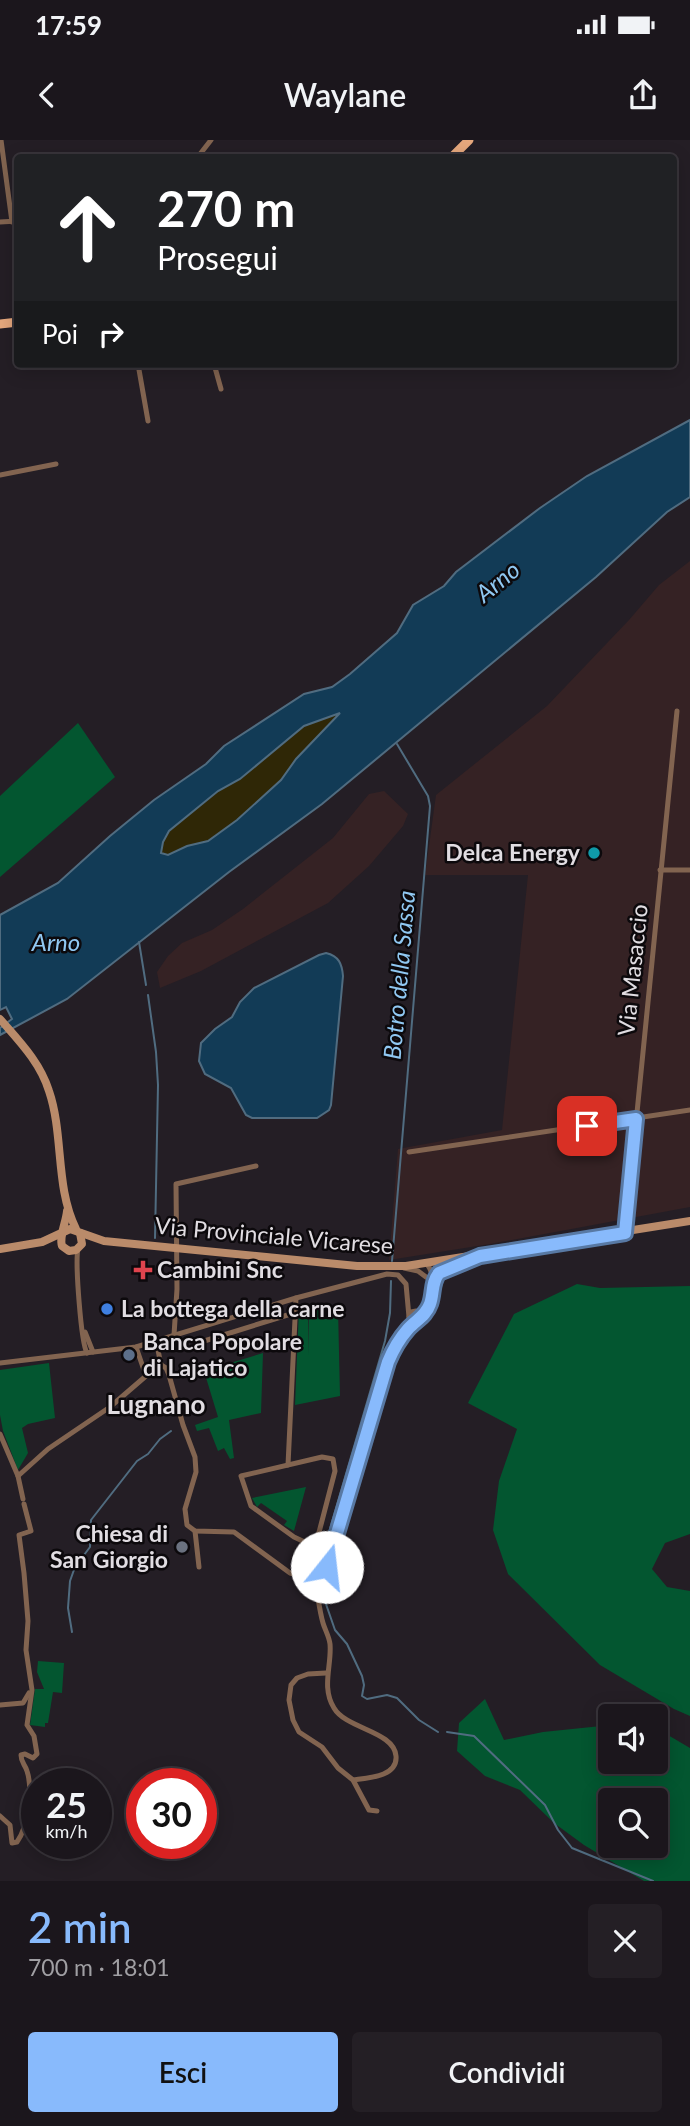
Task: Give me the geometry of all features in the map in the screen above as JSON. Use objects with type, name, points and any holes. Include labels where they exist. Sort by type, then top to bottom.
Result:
[{"type":"main road","points":[[454,154],[469,140]]},
{"type":"main road","points":[[0,1019],[38,1067],[50,1094],[67,1205],[83,1240],[80,1247],[73,1251],[42,1242]]},
{"type":"main road","points":[[64,1247],[60,1240],[67,1205]]},
{"type":"main road","name":"Via Provinciale Vicarese","points":[[78,1231],[104,1241],[383,1267],[427,1264],[690,1221]]},
{"type":"main road","points":[[0,1249],[42,1242],[70,1228],[78,1231]]},
{"type":"main road","name":"Via Provinciale Vicarese","points":[[80,1247],[104,1241]]},
{"type":"street","points":[[1,140],[14,215]]},
{"type":"street","points":[[200,154],[211,140]]},
{"type":"street","points":[[139,368],[148,421]]},
{"type":"street","points":[[215,368],[221,389]]},
{"type":"street","points":[[0,475],[56,464]]},
{"type":"street","name":"Via Masaccio","points":[[625,1233],[677,711]]},
{"type":"street","points":[[660,870],[690,870]]},
{"type":"street","points":[[410,1152],[690,1110]]},
{"type":"street","points":[[174,1335],[177,1289],[176,1184],[256,1166]]},
{"type":"street","points":[[64,1247],[76,1269]]},
{"type":"street","points":[[80,1247],[76,1269],[83,1325],[90,1353]]},
{"type":"street","points":[[315,1580],[327,1567],[388,1362],[395,1347],[427,1309],[433,1284],[443,1269],[480,1256]]},
{"type":"street","points":[[427,1264],[432,1273],[433,1284]]},
{"type":"street","points":[[427,1264],[426,1278],[431,1296]]},
{"type":"street","points":[[383,1267],[414,1270],[426,1278]]},
{"type":"street","points":[[0,1363],[136,1347],[380,1275],[395,1274],[406,1284],[409,1318]]},
{"type":"street","points":[[288,1465],[296,1298]]},
{"type":"street","points":[[409,1305],[417,1312],[418,1321]]},
{"type":"street","points":[[406,1331],[411,1312],[427,1309]]},
{"type":"street","points":[[201,1342],[294,1313]]},
{"type":"street","points":[[409,1318],[418,1321]]},
{"type":"street","points":[[74,1354],[80,1349],[83,1340],[83,1325]]},
{"type":"street","points":[[83,1340],[90,1353]]},
{"type":"street","points":[[156,1340],[161,1365],[169,1375],[195,1457],[196,1472],[185,1509],[186,1522],[195,1531],[200,1567]]},
{"type":"street","points":[[136,1347],[146,1376]]},
{"type":"street","points":[[18,1476],[48,1449],[110,1406],[161,1365]]},
{"type":"street","points":[[0,1434],[18,1476],[31,1531],[19,1535],[28,1622],[26,1650],[31,1684],[27,1725],[34,1737],[37,1754],[33,1758],[21,1755],[20,1759],[27,1771],[29,1800],[24,1833],[18,1842],[12,1843],[10,1825],[0,1816]]},
{"type":"street","points":[[328,1457],[333,1459],[336,1465],[314,1543],[302,1542],[251,1506],[241,1476],[288,1465],[328,1457]]},
{"type":"street","points":[[195,1531],[234,1532],[290,1573],[315,1580]]},
{"type":"street","points":[[315,1580],[323,1625],[330,1640],[331,1658],[326,1673],[331,1701],[338,1713],[384,1738],[391,1745],[396,1757],[395,1765],[390,1771],[353,1780]]},
{"type":"street","points":[[326,1673],[308,1674],[297,1678],[291,1685],[291,1710],[299,1732],[322,1747],[338,1768],[353,1780],[369,1810],[377,1811]]},
{"type":"street","points":[[0,1705],[23,1703],[28,1698],[31,1684]]},
{"type":"shaded area","points":[[690,561],[690,1207],[389,1260],[398,1149],[502,1130],[528,875],[425,875],[436,795],[547,706],[659,585]]},
{"type":"shaded area","points":[[384,791],[408,814],[403,826],[369,866],[328,903],[201,971],[160,988],[157,972],[168,956],[182,943],[212,930],[243,909],[333,838],[369,794]]},
{"type":"green space","points":[[78,723],[115,777],[0,877],[0,796]]},
{"type":"green space","points":[[577,1284],[600,1288],[690,1286],[690,1534],[665,1543],[652,1569],[667,1587],[690,1591],[690,1716],[600,1665],[508,1574],[493,1530],[499,1481],[517,1429],[468,1403],[514,1314]]},
{"type":"green space","points":[[309,1307],[338,1308],[340,1396],[295,1405],[299,1308],[308,1308],[308,1355]]},
{"type":"green space","points":[[263,1353],[261,1413],[229,1420],[234,1458],[230,1459],[224,1448],[218,1451],[209,1428],[197,1431],[195,1425],[218,1417],[204,1371]]},
{"type":"green space","points":[[49,1363],[55,1418],[22,1428],[28,1453],[18,1470],[3,1431],[0,1415],[0,1370]]},
{"type":"green space","points":[[306,1487],[294,1531],[284,1525],[287,1521],[261,1503],[257,1507],[252,1498]]},
{"type":"green space","points":[[38,1661],[64,1663],[62,1693],[53,1692],[45,1727],[30,1725],[35,1689],[44,1689],[37,1672]]},
{"type":"green space","points":[[485,1699],[504,1740],[543,1732],[598,1726],[598,1774],[668,1774],[668,1735],[690,1748],[690,1881],[644,1881],[606,1858],[668,1858],[668,1788],[598,1788],[598,1853],[554,1823],[520,1790],[485,1776],[457,1751],[459,1723]]},
{"type":"sand","points":[[340,712],[296,759],[281,780],[237,820],[208,841],[187,846],[168,855],[160,853],[169,831],[218,791],[240,779],[304,726]]},
{"type":"water","name":"Arno","points":[[690,420],[690,497],[667,512],[596,577],[322,804],[229,872],[67,999],[0,1035],[0,1028],[12,1019],[6,1007],[0,1010],[0,915],[58,883],[110,836],[154,800],[206,764],[224,746],[304,694],[332,687],[350,674],[397,633],[413,605],[444,586],[456,572],[587,476]],"holes":[[[340,713],[296,759],[281,780],[237,820],[208,841],[187,846],[168,855],[161,853],[169,831],[218,791],[240,779],[304,726]]]},
{"type":"water","points":[[326,953],[339,961],[343,976],[329,1110],[317,1118],[252,1118],[246,1115],[231,1088],[205,1074],[199,1061],[201,1043],[232,1017],[240,1002],[254,988]]},
{"type":"waterway","name":"Botro della Sassa","points":[[392,1261],[430,806],[428,796],[397,744]]},
{"type":"waterway","points":[[139,942],[146,985]]},
{"type":"waterway","points":[[148,995],[158,1085],[155,1238]]},
{"type":"waterway","name":"Botro della Sassa","points":[[317,1573],[385,1341],[390,1313],[391,1281]]},
{"type":"waterway","points":[[72,1632],[68,1608],[70,1581],[75,1567],[90,1547],[91,1520],[137,1461],[171,1431]]},
{"type":"waterway","name":"Botro della Sassa","points":[[319,1584],[335,1630],[347,1644],[362,1676],[362,1696],[367,1699],[387,1695],[397,1698],[419,1720],[438,1732]]},
{"type":"waterway","name":"Botro della Sassa","points":[[447,1732],[474,1736],[545,1805],[558,1830],[572,1848],[653,1881]]},
{"type":"place","name":"Delca Energy","points":[[594,853]]},
{"type":"place","name":"Cambini Snc","points":[[143,1270]]},
{"type":"place","name":"La bottega della carne","points":[[107,1309]]},
{"type":"place","name":"Banca Popolare di Lajatico","points":[[129,1355]]},
{"type":"place","name":"Chiesa di San Giorgio","points":[[182,1547]]},
{"type":"district","name":"Lugnano","points":[[156,1405]]},
{"type":"route","points":[[327,1567],[388,1362],[406,1331],[418,1322],[429,1307],[433,1284],[439,1273],[443,1269],[480,1256],[625,1233],[636,1119],[587,1126]]}]
